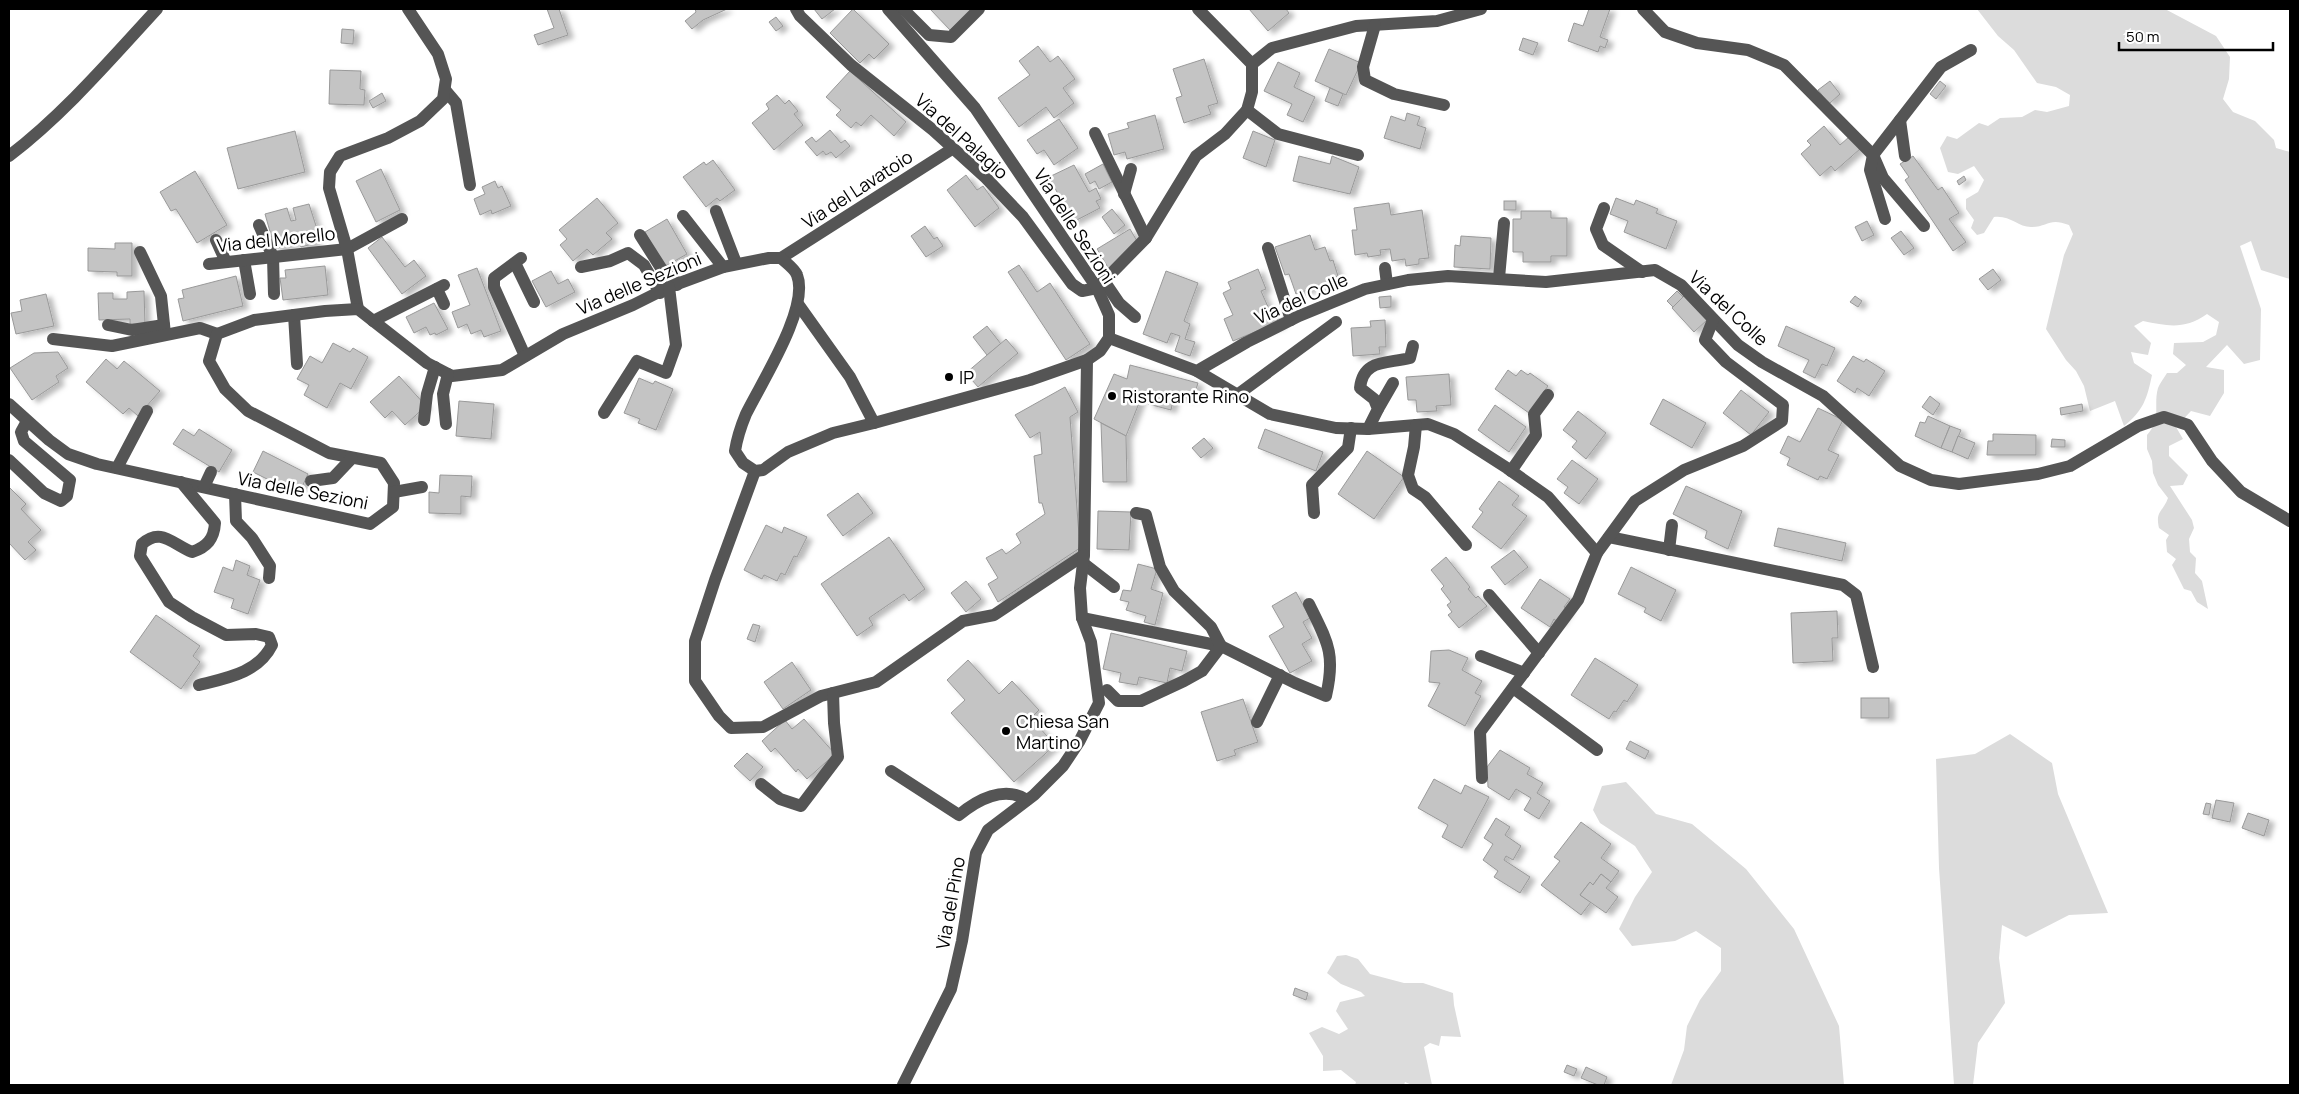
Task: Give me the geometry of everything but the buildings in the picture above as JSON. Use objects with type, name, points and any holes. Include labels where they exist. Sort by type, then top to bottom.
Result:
[{"type":"street","points":[[9,156],[31,140],[75,97],[156,9]]},
{"type":"street","points":[[408,9],[438,54],[446,79],[445,90],[456,103],[470,185]]},
{"type":"street","name":"Via del Palagio","points":[[796,9],[800,16],[850,65],[932,130],[986,178],[1023,217],[1072,284],[1082,291],[1101,284]]},
{"type":"street","points":[[889,10],[903,9],[929,35],[951,37],[979,9]]},
{"type":"street","points":[[1444,9],[1462,14]]},
{"type":"street","points":[[1252,64],[1272,48],[1356,26],[1437,21],[1481,9]]},
{"type":"street","points":[[1643,9],[1665,32],[1697,43],[1748,50],[1784,65],[1873,155],[1883,178],[1924,226]]},
{"type":"street","name":"Via delle Sezioni","points":[[889,10],[975,108],[1101,284],[1109,315],[1109,338]]},
{"type":"street","points":[[1135,317],[1101,284],[1146,238],[1196,156],[1225,134],[1247,110],[1252,92],[1252,64],[1201,11]]},
{"type":"street","points":[[1375,25],[1364,67],[1365,80],[1394,94],[1444,105]]},
{"type":"street","points":[[1885,219],[1870,170],[1873,155],[1941,67],[1971,50]]},
{"type":"street","name":"Via del Morello","points":[[358,309],[347,249],[329,188],[330,172],[340,156],[388,138],[420,121],[443,99],[445,90]]},
{"type":"street","points":[[1247,110],[1278,134],[1358,155]]},
{"type":"street","points":[[1900,120],[1904,156]]},
{"type":"street","points":[[1094,133],[1146,238]]},
{"type":"street","name":"Via del Lavatoio","points":[[781,258],[952,149]]},
{"type":"street","points":[[1124,194],[1131,169]]},
{"type":"street","points":[[1604,208],[1596,230],[1603,245],[1642,272]]},
{"type":"street","points":[[716,211],[736,263]]},
{"type":"street","points":[[683,216],[711,249],[723,267]]},
{"type":"street","points":[[347,249],[402,219]]},
{"type":"street","points":[[1499,278],[1504,223]]},
{"type":"street","points":[[259,225],[273,257],[274,294]]},
{"type":"street","points":[[604,413],[637,361],[666,373],[676,344],[669,288],[674,279],[661,268],[640,235]]},
{"type":"street","points":[[216,240],[226,262]]},
{"type":"street","points":[[1268,248],[1291,320]]},
{"type":"street","name":"Via del Morello","points":[[209,264],[347,249]]},
{"type":"street","points":[[140,252],[161,296],[164,330]]},
{"type":"street","points":[[581,267],[610,261],[628,253],[669,288]]},
{"type":"street","points":[[781,258],[796,273],[800,287],[798,304],[784,340],[738,433],[735,451],[743,463],[755,471],[763,470],[788,452],[833,433],[1030,380],[1087,360],[1100,351],[1109,338],[1197,371],[1270,414],[1336,428],[1368,429],[1428,424],[1454,434],[1548,497],[1597,553]]},
{"type":"street","name":"Via delle Sezioni","points":[[358,309],[427,363],[452,376],[502,370],[563,334],[669,288],[736,263],[781,258]]},
{"type":"street","points":[[244,260],[250,294]]},
{"type":"street","points":[[525,356],[494,287],[494,278],[518,261],[534,302]]},
{"type":"street","points":[[1385,268],[1387,284]]},
{"type":"street","points":[[1400,268],[1402,281]]},
{"type":"street","name":"Via del Colle","points":[[1197,371],[1291,320],[1364,288],[1402,281],[1448,276],[1546,282],[1655,270],[1681,284],[1738,345],[1762,362],[1823,396],[1900,466],[1931,480],[1959,484],[2038,474],[2070,466],[2138,426],[2164,417],[2188,425],[2212,461],[2241,492],[2290,521]]},
{"type":"street","points":[[373,321],[441,287],[444,304]]},
{"type":"street","points":[[798,304],[850,377],[874,423]]},
{"type":"street","points":[[108,325],[132,330],[200,328],[217,334],[254,320],[358,309]]},
{"type":"street","points":[[294,315],[297,364]]},
{"type":"street","points":[[1482,778],[1480,732],[1578,600],[1597,553],[1635,501],[1684,470],[1743,446],[1782,421],[1783,405],[1726,362],[1705,340],[1713,320]]},
{"type":"street","points":[[1237,394],[1336,322]]},
{"type":"street","points":[[53,339],[112,346],[164,330]]},
{"type":"street","name":"Via delle Sezioni","points":[[9,404],[68,454],[116,468],[370,524],[393,507],[394,484],[381,463],[329,453],[248,411],[225,389],[209,361],[217,334]]},
{"type":"street","points":[[1378,409],[1374,399],[1360,388],[1361,376],[1369,367],[1410,358],[1412,346]]},
{"type":"street","name":"Via del Pino","points":[[903,1085],[951,988],[962,941],[976,853],[988,830],[1027,800],[1063,766],[1080,742],[1100,703],[1091,642],[1082,618],[1080,588],[1083,559],[1087,360]]},
{"type":"street","points":[[424,420],[435,367]]},
{"type":"street","points":[[446,424],[443,394],[448,374]]},
{"type":"street","points":[[1368,429],[1393,383]]},
{"type":"street","points":[[1511,471],[1536,435],[1534,414],[1548,395]]},
{"type":"street","points":[[116,468],[147,411]]},
{"type":"street","points":[[9,460],[44,493],[61,501],[67,496],[70,480],[24,441],[21,432],[27,421]]},
{"type":"street","points":[[1416,425],[1414,447],[1408,475],[1413,489],[1425,497],[1466,545]]},
{"type":"street","points":[[1314,513],[1312,485],[1348,448],[1351,428]]},
{"type":"street","points":[[311,481],[333,478],[352,458]]},
{"type":"street","points":[[755,471],[695,641],[695,681],[719,716],[731,728],[763,727],[821,696],[876,682],[963,621],[994,615],[1083,559],[1114,588]]},
{"type":"street","points":[[204,487],[211,472]]},
{"type":"street","points":[[181,482],[215,523],[214,534],[204,548],[192,552],[162,535],[150,537],[142,544],[140,556],[169,602],[226,635],[256,634],[269,637],[272,646],[266,658],[240,675],[199,686]]},
{"type":"street","points":[[394,492],[422,487]]},
{"type":"street","points":[[235,494],[236,521],[252,538],[270,566],[269,578]]},
{"type":"street","points":[[1136,513],[1146,515],[1160,568],[1174,591],[1211,627],[1221,646]]},
{"type":"street","points":[[1669,550],[1672,525]]},
{"type":"street","points":[[1609,537],[1843,584],[1856,595],[1873,667]]},
{"type":"street","points":[[1489,596],[1539,653]]},
{"type":"street","points":[[1082,618],[1221,646],[1280,676],[1326,696],[1331,674],[1329,644],[1309,604]]},
{"type":"street","points":[[1107,690],[1118,701],[1141,700],[1202,670],[1221,646]]},
{"type":"street","points":[[1481,656],[1524,673]]},
{"type":"street","points":[[1257,722],[1280,676]]},
{"type":"street","points":[[1513,688],[1597,750]]},
{"type":"street","points":[[761,784],[780,799],[802,806],[810,796],[838,757],[833,692]]},
{"type":"street","points":[[891,771],[958,815],[973,803],[995,794],[1014,794],[1027,800]]},
{"type":"shaded area","points":[[1977,9],[2165,9],[2216,36],[2230,57],[2229,79],[2223,99],[2233,112],[2255,121],[2274,140],[2276,148],[2290,152],[2290,279],[2261,270],[2251,241],[2240,246],[2261,309],[2260,360],[2244,364],[2227,345],[2206,367],[2224,370],[2224,393],[2210,416],[2191,411],[2176,427],[2183,439],[2169,446],[2169,456],[2188,475],[2183,485],[2170,486],[2192,520],[2194,528],[2189,539],[2190,552],[2196,558],[2195,573],[2202,581],[2208,609],[2197,602],[2191,591],[2184,589],[2172,565],[2176,559],[2167,552],[2166,540],[2169,535],[2159,528],[2158,518],[2168,498],[2158,485],[2153,473],[2152,461],[2147,449],[2147,435],[2152,429],[2156,417],[2157,394],[2160,384],[2167,373],[2177,373],[2186,365],[2173,354],[2174,343],[2203,342],[2216,335],[2219,322],[2207,314],[2191,323],[2183,325],[2143,321],[2134,326],[2151,343],[2148,355],[2131,352],[2134,363],[2152,375],[2140,410],[2124,426],[2115,401],[2090,411],[2084,386],[2076,371],[2066,360],[2046,329],[2064,255],[2073,234],[2069,225],[2053,222],[2031,227],[2009,219],[1994,217],[1984,233],[1977,235],[1971,228],[1974,220],[1966,209],[1966,199],[1978,192],[1984,180],[1974,166],[1958,174],[1948,172],[1940,148],[1947,136],[1957,139],[1979,123],[1988,126],[2000,118],[2022,117],[2035,110],[2047,112],[2069,106],[2070,95],[2056,87],[2037,83],[2014,50],[1998,36]]},
{"type":"shaded area","points":[[2010,734],[2052,763],[2058,794],[2108,913],[2069,915],[2026,937],[2002,925],[1999,958],[2005,1003],[1978,1043],[1973,1085],[1954,1085],[1939,868],[1936,759],[1975,754]]},
{"type":"shaded area","points":[[1626,782],[1656,814],[1692,824],[1746,869],[1794,929],[1839,1026],[1844,1085],[1671,1085],[1684,1050],[1687,1026],[1700,1000],[1721,971],[1721,948],[1696,931],[1675,941],[1632,946],[1619,929],[1635,897],[1652,872],[1635,846],[1600,823],[1593,810],[1602,786]]},
{"type":"shaded area","points":[[1346,955],[1358,959],[1370,974],[1404,983],[1423,983],[1453,993],[1461,1037],[1441,1036],[1439,1046],[1430,1043],[1424,1047],[1432,1085],[1412,1085],[1405,1082],[1404,1085],[1355,1085],[1356,1082],[1341,1070],[1323,1071],[1323,1056],[1309,1033],[1322,1027],[1339,1034],[1348,1029],[1336,1011],[1340,1002],[1365,996],[1361,992],[1341,984],[1327,973],[1337,956]]},
{"type":"place","name":"IP","points":[[949,377]]},
{"type":"place","name":"Ristorante Rino","points":[[1112,396]]},
{"type":"place","name":"Chiesa San Martino","points":[[1006,731]]}]
